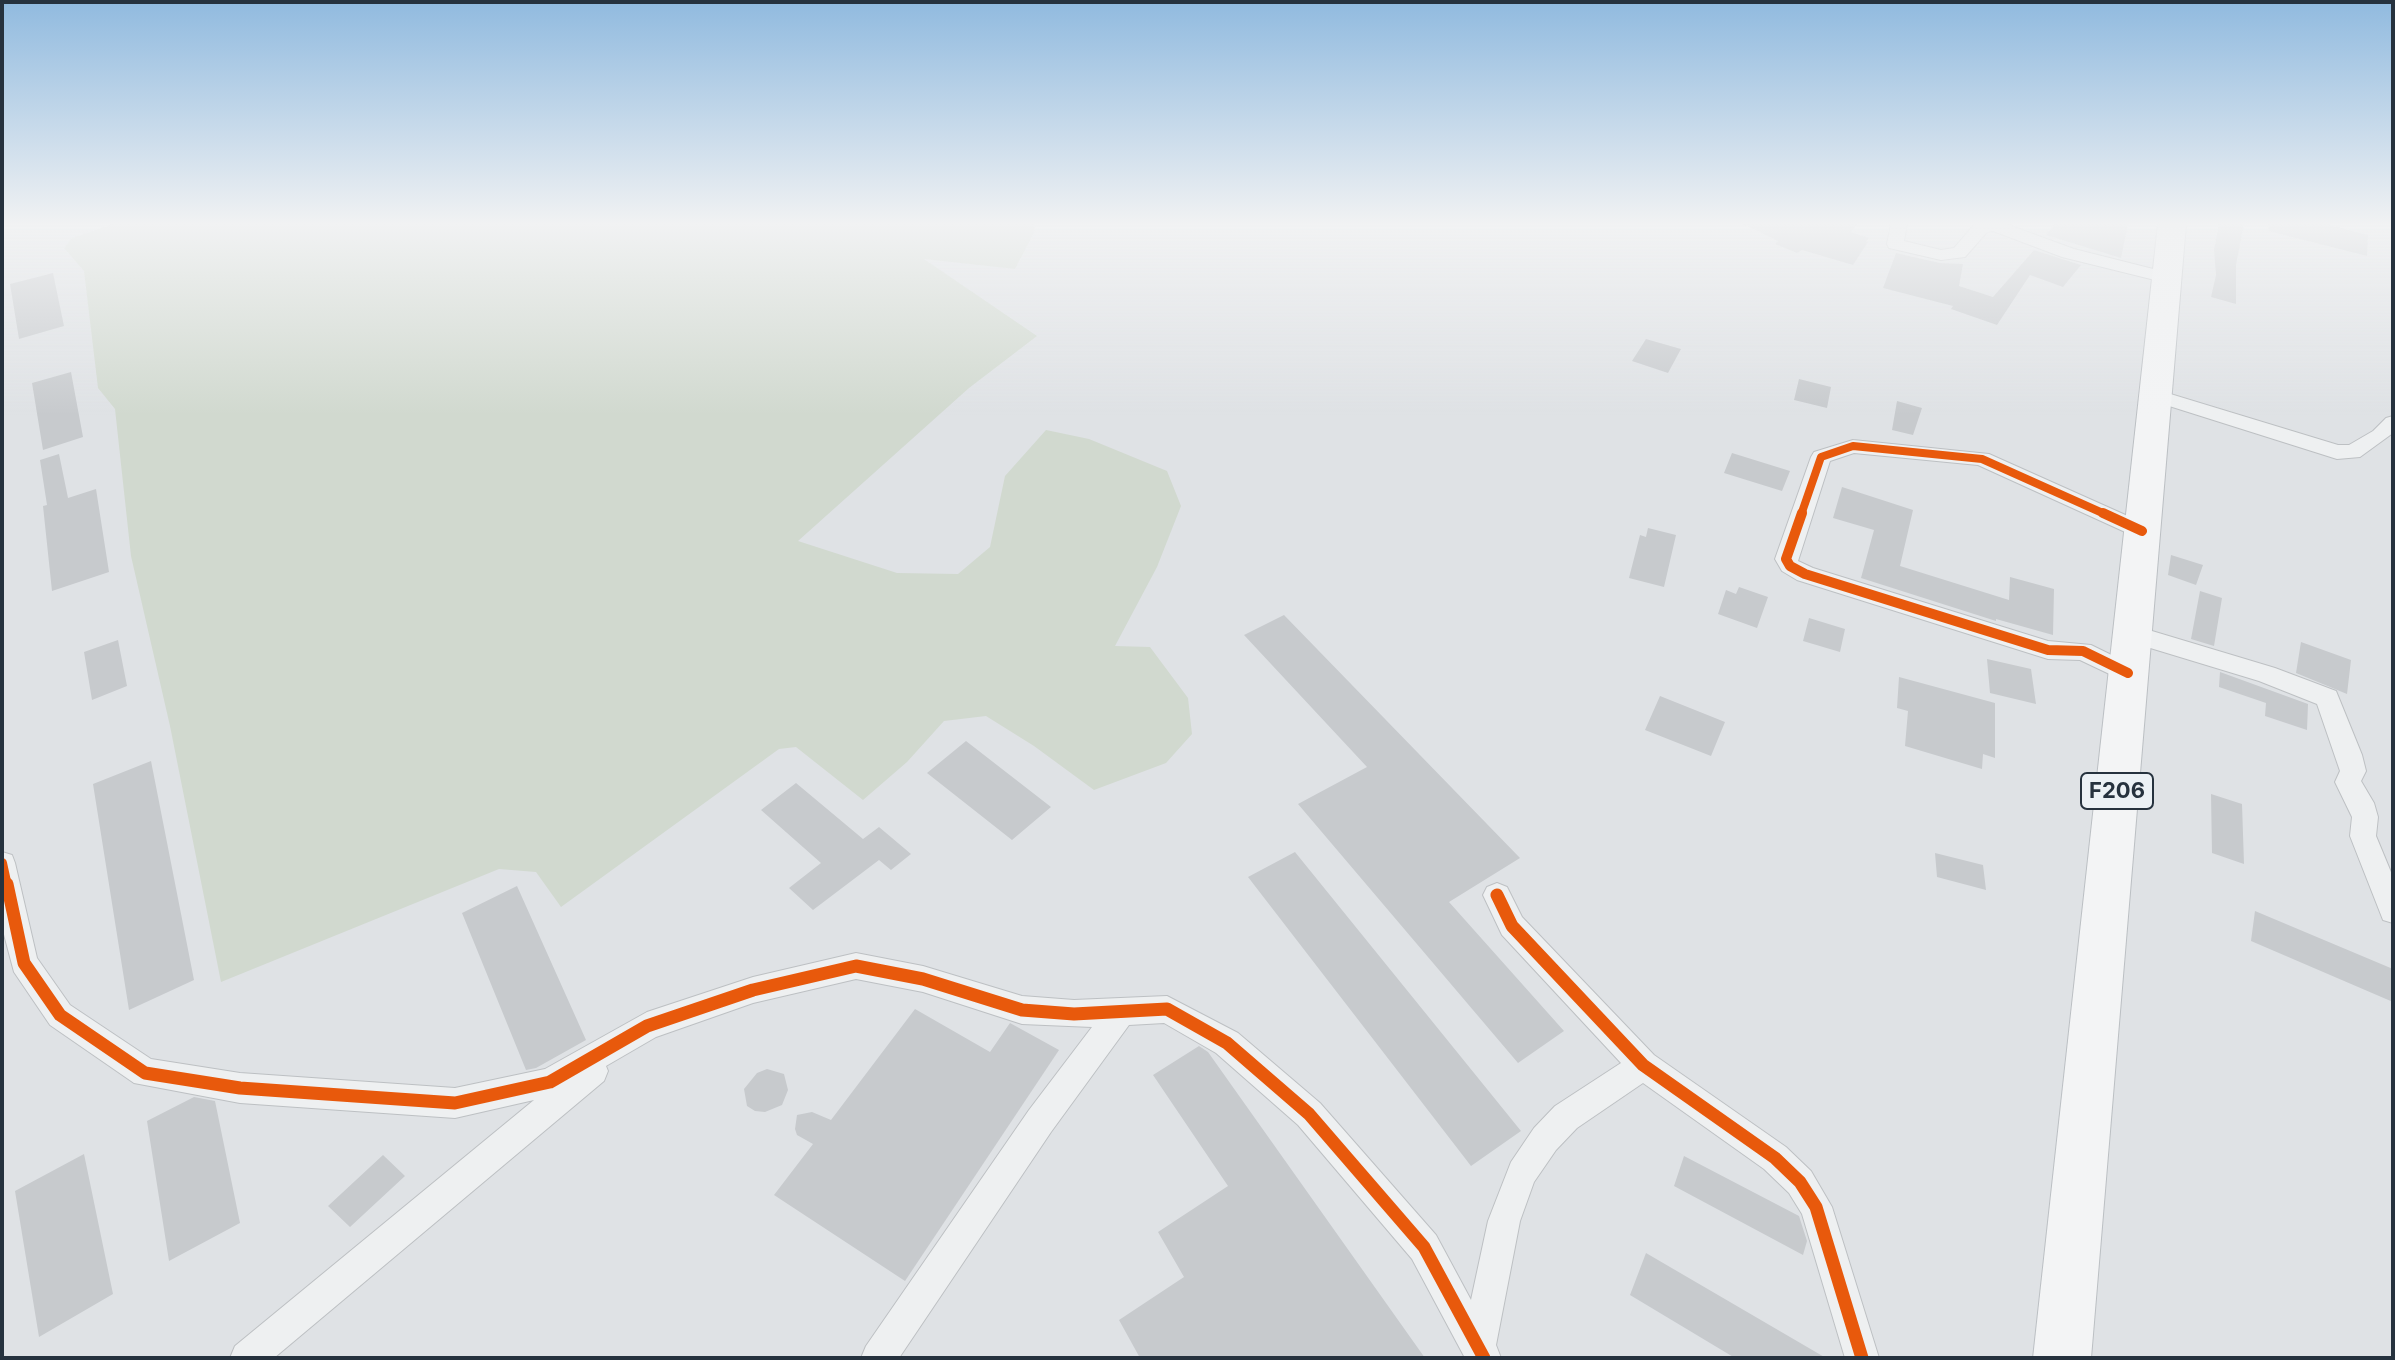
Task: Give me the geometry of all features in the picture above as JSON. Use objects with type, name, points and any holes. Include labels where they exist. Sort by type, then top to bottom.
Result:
[{"type":"main road","name":"F206","points":[[2062,1358],[2166,287]]},
{"type":"street","points":[[2154,395],[2337,452],[2353,452],[2380,435],[2393,422]]},
{"type":"street","points":[[2142,531],[1982,459],[1853,446],[1821,457],[1786,559],[1790,566],[1805,574],[2048,650],[2130,654],[2267,674],[2327,698],[2349,755],[2353,771],[2348,782],[2361,803],[2365,817],[2363,836],[2393,911]]},
{"type":"street","points":[[2,863],[24,963],[60,1015],[145,1073],[240,1088],[455,1103],[550,1082],[647,1026],[753,990],[856,966],[923,979],[1022,1010],[1074,1014],[1167,1009],[1227,1043],[1309,1114],[1424,1247],[1482,1352]]},
{"type":"street","points":[[1497,895],[1512,926],[1643,1065],[1775,1158],[1800,1182],[1816,1207],[1862,1358]]},
{"type":"street","points":[[878,1358],[1040,1121],[1121,1012]]},
{"type":"street","points":[[247,1358],[647,1026]]},
{"type":"street","points":[[1482,1352],[1504,1221],[1522,1173],[1545,1139],[1566,1117],[1643,1065]]},
{"type":"shaded area","points":[[86,287],[966,287],[1037,336],[969,388],[798,541],[897,573],[958,574],[990,547],[1005,476],[1046,430],[1089,439],[1167,471],[1181,506],[1157,567],[1115,646],[1150,647],[1188,698],[1192,734],[1166,763],[1094,790],[986,716],[944,721],[907,762],[863,800],[796,747],[779,749],[561,907],[536,872],[499,869],[221,982],[170,726],[131,556],[115,409],[98,388]]},
{"type":"building","points":[[11,287],[56,287],[64,326],[19,339]]},
{"type":"building","points":[[1964,287],[1993,297],[2001,287],[2022,287],[1997,325],[1951,309],[1953,306],[1883,288]]},
{"type":"building","points":[[2213,287],[2236,287],[2236,304],[2211,297]]},
{"type":"building","points":[[1646,339],[1681,349],[1668,373],[1632,361]]},
{"type":"building","points":[[71,372],[83,437],[43,450],[32,383]]},
{"type":"building","points":[[1799,379],[1831,387],[1827,408],[1794,400]]},
{"type":"building","points":[[1897,401],[1922,408],[1913,435],[1892,430]]},
{"type":"building","points":[[1732,453],[1790,471],[1782,491],[1724,473]]},
{"type":"building","points":[[59,454],[68,498],[96,489],[109,572],[52,591],[43,506],[47,505],[40,460]]},
{"type":"building","points":[[1842,487],[1913,510],[1900,566],[2009,600],[2010,577],[2054,589],[2053,635],[1996,621],[1861,578],[1874,530],[1833,518]]},
{"type":"building","points":[[1648,528],[1676,535],[1664,587],[1629,578],[1640,535],[1646,537]]},
{"type":"building","points":[[2171,555],[2203,565],[2196,585],[2168,575]]},
{"type":"building","points":[[1739,587],[1768,597],[1757,628],[1718,614],[1726,590],[1736,594]]},
{"type":"building","points":[[2200,591],[2222,598],[2214,646],[2191,639]]},
{"type":"building","points":[[1284,615],[1520,858],[1449,902],[1564,1031],[1518,1063],[1298,804],[1367,767],[1244,635]]},
{"type":"building","points":[[1809,618],[1845,629],[1840,652],[1803,641]]},
{"type":"building","points":[[118,640],[127,686],[92,700],[84,652]]},
{"type":"building","points":[[2301,642],[2351,660],[2347,694],[2296,673]]},
{"type":"building","points":[[1987,659],[2031,669],[2036,704],[1990,693]]},
{"type":"building","points":[[2220,672],[2308,704],[2307,730],[2265,716],[2266,703],[2219,687]]},
{"type":"building","points":[[1899,677],[1995,703],[1995,758],[1983,754],[1982,769],[1905,746],[1908,711],[1897,708]]},
{"type":"building","points":[[1660,696],[1725,722],[1711,756],[1645,730]]},
{"type":"building","points":[[966,741],[1051,807],[1012,840],[927,773]]},
{"type":"building","points":[[151,761],[194,980],[129,1010],[93,784]]},
{"type":"building","points":[[796,783],[863,839],[879,827],[911,854],[891,870],[879,860],[813,910],[789,888],[821,863],[761,810]]},
{"type":"building","points":[[2211,794],[2242,804],[2244,864],[2212,853]]},
{"type":"building","points":[[1295,852],[1521,1131],[1471,1166],[1248,877]]},
{"type":"building","points":[[1935,853],[1983,865],[1986,890],[1937,877]]},
{"type":"building","points":[[517,886],[586,1040],[536,1068],[526,1070],[462,913]]},
{"type":"building","points":[[2255,911],[2393,969],[2393,1002],[2251,941]]},
{"type":"building","points":[[915,1009],[990,1052],[1010,1023],[1059,1050],[905,1281],[774,1195],[813,1144],[797,1135],[797,1115],[812,1112],[831,1120]]},
{"type":"building","points":[[1199,1046],[1208,1052],[1425,1358],[1140,1358],[1119,1320],[1184,1277],[1158,1232],[1228,1186],[1153,1075]]},
{"type":"building","points":[[767,1069],[784,1074],[788,1090],[782,1105],[765,1112],[755,1111],[747,1106],[744,1089],[757,1073]]},
{"type":"building","points":[[194,1097],[215,1101],[240,1223],[169,1261],[147,1121]]},
{"type":"building","points":[[84,1154],[113,1294],[39,1337],[15,1191]]},
{"type":"building","points":[[383,1155],[405,1176],[350,1227],[328,1206]]},
{"type":"building","points":[[1684,1156],[1799,1216],[1807,1241],[1803,1255],[1674,1186]]},
{"type":"building","points":[[1646,1253],[1826,1358],[1735,1358],[1630,1295]]},
{"type":"cycle path","points":[[2128,673],[2083,651],[2048,650],[1805,574],[1790,566],[1786,559],[1821,457],[1853,446],[1982,459],[2142,531]]},
{"type":"cycle path","points":[[2,863],[24,963],[60,1015],[145,1073],[240,1088],[455,1103],[550,1082],[647,1026],[753,990],[856,966],[923,979],[1022,1010],[1074,1014],[1167,1009],[1227,1043],[1309,1114],[1424,1247],[1484,1358]]},
{"type":"cycle path","points":[[1497,895],[1512,926],[1643,1065],[1775,1158],[1800,1182],[1816,1207],[1862,1358]]}]
